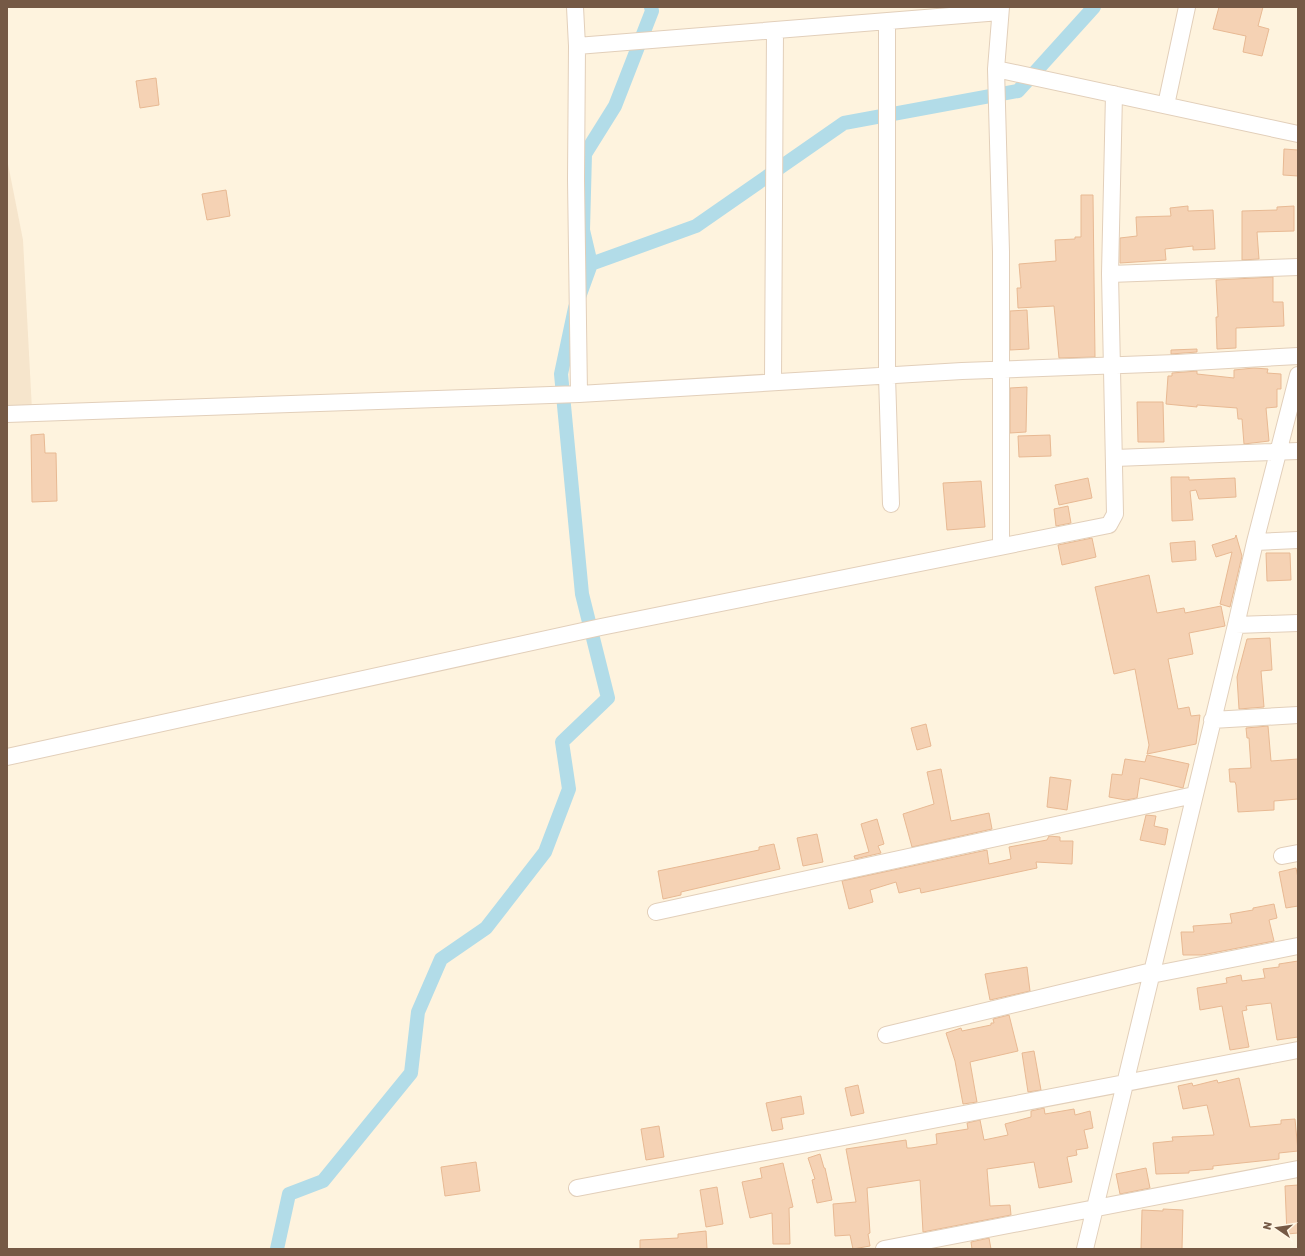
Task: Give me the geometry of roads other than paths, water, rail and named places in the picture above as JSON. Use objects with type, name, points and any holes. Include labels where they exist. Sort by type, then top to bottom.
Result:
[{"type":"street","points":[[575,7],[577,46],[576,179],[579,394]]},
{"type":"street","points":[[1166,105],[1187,7]]},
{"type":"street","points":[[577,46],[887,21],[1000,10],[996,70],[1001,252],[1001,546]]},
{"type":"street","points":[[887,21],[887,376],[891,504]]},
{"type":"street","points":[[773,381],[775,30]]},
{"type":"street","points":[[996,70],[1298,134]]},
{"type":"street","points":[[7,758],[601,628],[1109,525],[1115,514],[1110,274],[1114,94]]},
{"type":"street","points":[[1110,274],[1298,267]]},
{"type":"street","points":[[7,414],[579,394],[773,381],[1298,356]]},
{"type":"street","points":[[1085,1249],[1255,542],[1298,375]]},
{"type":"street","points":[[1115,458],[1298,451]]},
{"type":"street","points":[[1255,542],[1298,540]]},
{"type":"street","points":[[1236,625],[1298,623]]},
{"type":"street","points":[[1212,720],[1298,715]]},
{"type":"street","points":[[656,912],[1194,795]]},
{"type":"street","points":[[1282,856],[1298,853]]},
{"type":"street","points":[[886,1035],[1151,973],[1298,946]]},
{"type":"street","points":[[577,1188],[1298,1050]]},
{"type":"street","points":[[884,1249],[1298,1169]]},
{"type":"waterway","points":[[277,1249],[289,1194],[323,1181],[411,1073],[418,1012],[441,959],[486,928],[545,852],[569,789],[562,742],[608,698],[582,594],[561,374],[575,308],[591,264],[583,230],[585,154],[615,106],[652,11],[651,7]]},
{"type":"waterway","points":[[591,264],[696,226],[844,123],[1018,91],[1094,7]]}]
